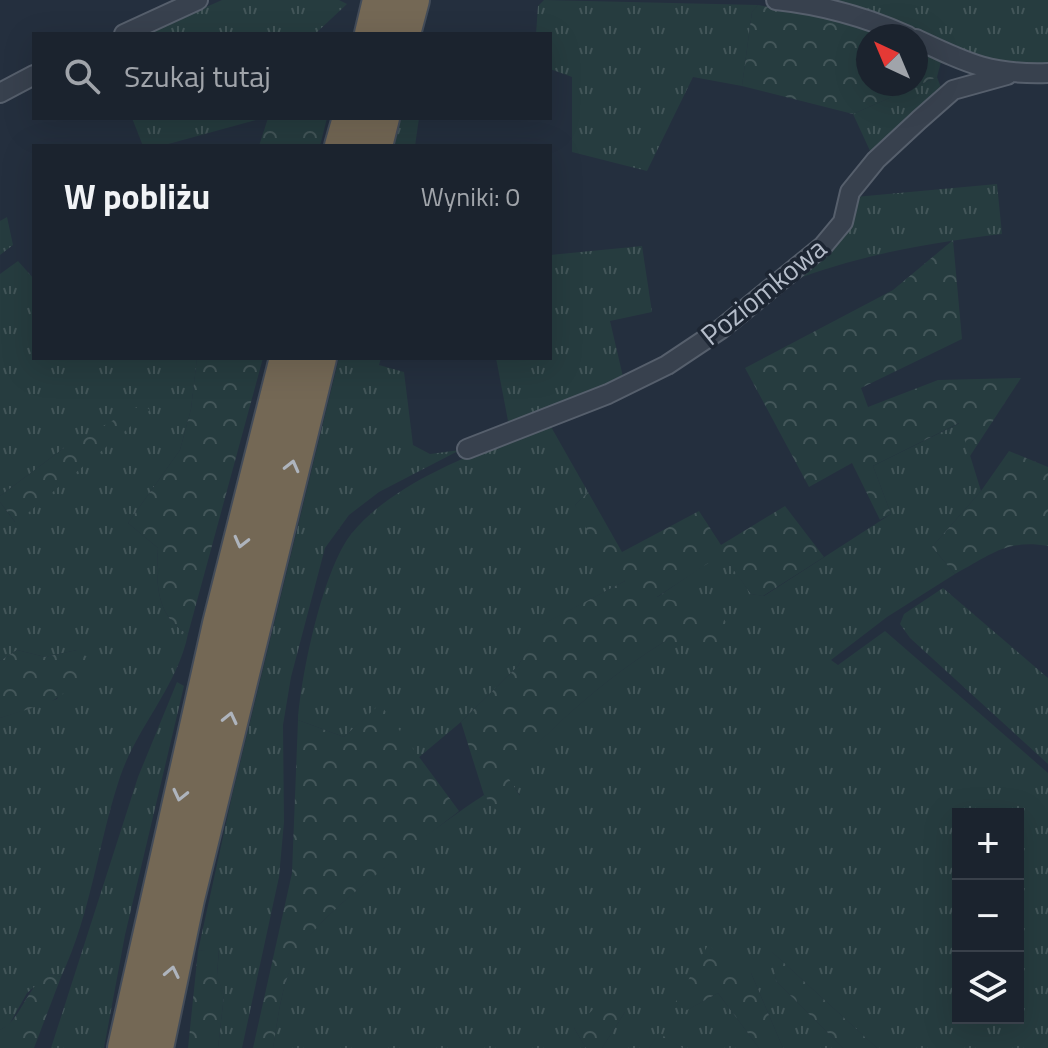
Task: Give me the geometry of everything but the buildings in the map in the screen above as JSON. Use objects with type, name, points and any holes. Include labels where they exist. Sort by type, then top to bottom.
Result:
[{"type":"highway","points":[[372,32],[380,0]]},
{"type":"highway","points":[[404,32],[412,0]]},
{"type":"highway","points":[[343,144],[349,120]]},
{"type":"highway","points":[[376,144],[382,120]]},
{"type":"highway","points":[[125,1048],[220,624],[286,360]]},
{"type":"highway","points":[[156,1048],[187,899],[319,360]]},
{"type":"street","points":[[128,32],[198,0]]},
{"type":"street","points":[[776,0],[820,5],[881,24]]},
{"type":"street","points":[[928,45],[1007,75],[1048,73]]},
{"type":"street","points":[[953,56],[953,90]]},
{"type":"street","name":"Poziomkowa","points":[[467,449],[608,394],[667,365],[721,329],[823,246],[843,222],[850,192],[876,160],[953,90],[1007,75]]},
{"type":"street","points":[[0,93],[32,76]]},
{"type":"green space","points":[[222,0],[339,0],[347,4],[317,32],[150,32]]},
{"type":"green space","points":[[544,0],[758,5],[752,12],[742,86],[693,77],[647,171],[572,152],[572,77],[552,70],[552,32],[536,32],[538,6]]},
{"type":"green space","points":[[816,0],[1048,0],[1048,66],[988,61],[928,40],[928,24],[884,24]]},
{"type":"green space","points":[[758,5],[867,24],[856,24],[856,96],[894,96],[853,114],[742,86],[752,12]]},
{"type":"green space","points":[[928,51],[942,58],[937,77],[928,81]]},
{"type":"green space","points":[[937,77],[943,93],[871,153],[853,114],[894,96],[928,96],[928,81]]},
{"type":"green space","points":[[133,120],[256,120],[168,144],[142,144]]},
{"type":"green space","points":[[267,120],[326,120],[320,144],[260,144]]},
{"type":"green space","points":[[398,120],[419,120],[415,144],[392,144]]},
{"type":"green space","points":[[997,184],[1002,234],[894,251],[841,264],[789,282],[855,197]]},
{"type":"green space","points":[[7,217],[13,245],[0,255],[0,221]]},
{"type":"green space","points":[[953,240],[962,339],[861,388],[868,407],[938,380],[1021,378],[970,456],[959,423],[873,466],[891,514],[880,520],[852,463],[809,487],[745,368],[893,290]]},
{"type":"green space","points":[[642,246],[652,312],[610,321],[624,381],[509,426],[496,360],[552,360],[552,255]]},
{"type":"green space","points":[[18,261],[32,277],[32,360],[197,360],[191,409],[180,450],[128,523],[158,548],[160,597],[169,618],[188,634],[183,653],[120,777],[80,928],[61,977],[50,974],[27,993],[9,1025],[0,1030],[0,718],[57,699],[77,650],[45,657],[17,650],[0,661],[0,502],[15,522],[64,448],[0,496],[0,274]]},
{"type":"green space","points":[[197,360],[262,360],[188,634],[169,618],[163,608],[157,573],[158,548],[128,523],[180,450],[191,409]]},
{"type":"green space","points":[[339,360],[380,360],[379,365],[404,372],[413,445],[430,454],[460,450],[379,492],[349,515],[325,548],[291,677],[283,725],[284,822],[279,877],[242,1048],[218,1048],[224,995],[217,976],[219,949],[198,951],[232,796]]},
{"type":"green space","points":[[142,404],[150,410],[16,523],[0,502],[0,496],[64,448]]},
{"type":"green space","points":[[960,423],[981,491],[932,547],[955,574],[887,617],[831,660],[838,665],[885,631],[1048,773],[1048,1048],[877,1048],[772,952],[776,981],[843,1048],[783,1048],[751,973],[687,1010],[718,993],[759,1048],[682,1048],[659,1034],[649,1048],[602,1048],[625,1012],[574,1028],[586,1048],[273,1048],[288,976],[297,953],[310,935],[383,869],[484,795],[497,810],[520,795],[506,776],[582,702],[667,640],[656,598],[722,553],[751,594],[764,596],[891,514],[873,466]]},
{"type":"green space","points":[[550,425],[588,492],[575,505],[625,581],[542,625],[518,666],[461,722],[418,758],[380,705],[344,737],[298,720],[315,623],[341,549],[352,533],[371,514],[417,481],[471,455]]},
{"type":"green space","points":[[1009,451],[1048,467],[1048,546],[1033,544],[999,550],[955,574],[932,547],[981,491]]},
{"type":"green space","points":[[588,492],[622,552],[699,511],[721,545],[785,506],[824,557],[763,596],[751,594],[722,554],[657,597],[718,610],[729,627],[716,653],[667,640],[623,670],[563,720],[507,776],[520,796],[497,811],[484,795],[461,722],[518,666],[541,625],[625,581],[601,561],[575,505]]},
{"type":"green space","points":[[943,588],[1048,678],[1048,764],[910,638],[900,624],[904,614]]},
{"type":"green space","points":[[17,650],[45,657],[77,650],[93,661],[92,673],[51,702],[0,718],[0,661]]},
{"type":"green space","points":[[177,682],[184,686],[125,935],[104,1048],[51,1048],[138,777]]},
{"type":"green space","points":[[380,704],[459,811],[348,898],[310,936],[288,975],[273,1048],[253,1048],[292,873],[298,720],[344,737]]},
{"type":"green space","points":[[708,945],[751,973],[783,1048],[759,1048],[718,993],[687,1010],[674,1005]]},
{"type":"green space","points":[[219,948],[217,975],[224,995],[218,1048],[188,1048],[198,951]]},
{"type":"green space","points":[[771,951],[877,1048],[843,1048],[776,981]]},
{"type":"green space","points":[[50,974],[61,977],[34,1048],[0,1048],[0,1030],[14,1018],[35,986]]},
{"type":"green space","points":[[604,999],[625,1012],[602,1048],[586,1048],[574,1028]]},
{"type":"green space","points":[[659,1033],[682,1048],[649,1048]]}]
